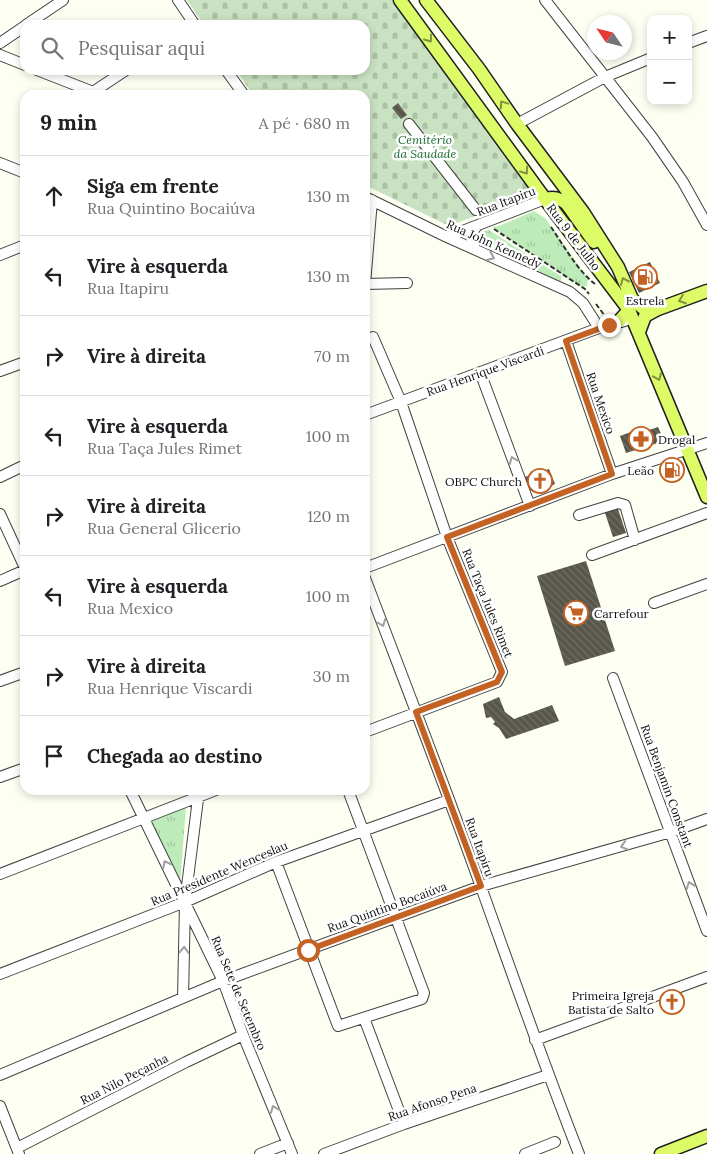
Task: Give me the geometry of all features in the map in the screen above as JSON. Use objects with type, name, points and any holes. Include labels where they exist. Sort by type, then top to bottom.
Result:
[{"type":"main road","name":"Rua 9 de Julho","points":[[400,0],[545,199],[631,305],[648,310],[658,309]]},
{"type":"main road","name":"Rua 9 de Julho","points":[[426,0],[479,69],[517,124],[583,212],[610,253],[631,305],[636,327],[707,497]]},
{"type":"main road","points":[[545,199],[554,197],[566,203],[593,242],[610,253]]},
{"type":"main road","points":[[636,327],[645,316],[658,309],[707,291]]},
{"type":"main road","points":[[609,325],[631,305]]},
{"type":"main road","points":[[660,1154],[707,1136]]},
{"type":"street","points":[[33,20],[63,0]]},
{"type":"street","points":[[178,0],[191,20]]},
{"type":"street","points":[[545,0],[652,137],[683,182],[707,225]]},
{"type":"street","points":[[0,43],[20,29]]},
{"type":"street","points":[[692,42],[707,36]]},
{"type":"street","points":[[0,55],[20,63]]},
{"type":"street","points":[[517,124],[605,77],[647,60]]},
{"type":"street","points":[[50,75],[87,90]]},
{"type":"street","points":[[102,90],[120,75]]},
{"type":"street","points":[[230,75],[240,90]]},
{"type":"street","points":[[409,124],[476,210]]},
{"type":"street","points":[[0,163],[20,171]]},
{"type":"street","name":"Rua John Kennedy","points":[[370,198],[447,237],[570,292],[609,325]]},
{"type":"street","name":"Rua Itapiru","points":[[447,237],[545,199]]},
{"type":"street","points":[[475,249],[471,241],[472,234],[478,225]]},
{"type":"street","points":[[0,255],[20,247]]},
{"type":"street","points":[[370,284],[407,283]]},
{"type":"street","name":"Rua Henrique Viscardi","points":[[370,413],[609,325],[628,320],[636,327]]},
{"type":"street","name":"Rua Taça Jules Rimet","points":[[373,337],[401,402],[447,537],[502,672],[497,682],[416,712]]},
{"type":"street","name":"Rua Mexico","points":[[566,341],[612,474]]},
{"type":"street","points":[[0,371],[20,364]]},
{"type":"street","points":[[480,372],[530,506]]},
{"type":"street","points":[[370,566],[612,474],[707,443]]},
{"type":"street","points":[[0,477],[20,467]]},
{"type":"street","points":[[579,515],[623,503],[635,540]]},
{"type":"street","points":[[592,555],[707,513]]},
{"type":"street","points":[[0,514],[20,558]]},
{"type":"street","points":[[0,581],[20,571]]},
{"type":"street","points":[[654,603],[707,584]]},
{"type":"street","name":"Rua Itapiru","points":[[370,591],[481,886],[535,1040],[579,1154]]},
{"type":"street","points":[[0,681],[20,674]]},
{"type":"street","name":"Rua Benjamin Constant","points":[[613,678],[707,931]]},
{"type":"street","points":[[370,730],[416,712]]},
{"type":"street","points":[[0,777],[20,770]]},
{"type":"street","name":"Rua Sete de Setembro","points":[[132,795],[223,981],[292,1154]]},
{"type":"street","points":[[0,874],[143,818],[195,795]]},
{"type":"street","points":[[183,998],[185,902],[199,795]]},
{"type":"street","points":[[276,862],[338,1026],[422,999],[424,993],[350,795]]},
{"type":"street","name":"Rua Presidente Wenceslau","points":[[0,974],[185,902],[276,862],[449,800]]},
{"type":"street","name":"Rua Quintino Bocaiúva","points":[[0,1075],[223,981],[481,886],[671,832],[707,819]]},
{"type":"street","points":[[535,1040],[707,977]]},
{"type":"street","points":[[364,1018],[404,1124]]},
{"type":"street","name":"Rua Nilo Peçanha","points":[[18,1151],[186,1062],[243,1035]]},
{"type":"street","name":"Rua Afonso Pena","points":[[324,1154],[404,1124],[548,1075]]},
{"type":"street","points":[[0,1106],[5,1135],[18,1151]]},
{"type":"street","points":[[525,1154],[555,1142]]},
{"type":"street","points":[[260,1154],[288,1143]]},
{"type":"path","points":[[550,226],[588,279],[599,286]]},
{"type":"path","points":[[492,227],[585,289],[608,319],[609,325]]},
{"type":"green space","name":"Cemitério da Saudade","points":[[187,0],[392,0],[534,193],[449,226],[370,187],[370,90],[250,90],[239,75],[370,75],[370,20],[201,20]]},
{"type":"green space","points":[[534,211],[545,218],[588,279],[587,286],[581,287],[492,227],[499,226]]},
{"type":"green space","points":[[489,230],[562,277],[560,282],[485,249],[479,244],[477,239],[479,233]]},
{"type":"green space","points":[[186,806],[180,885],[147,820]]},
{"type":"building","points":[[398,103],[407,115],[401,119],[392,108]]},
{"type":"building","name":"Estrela","points":[[650,262],[660,283],[639,293],[629,272]]},
{"type":"building","name":"Drogal","points":[[644,427],[646,431],[658,427],[662,436],[658,443],[626,453],[620,436]]},
{"type":"building","name":"Leão","points":[[680,461],[684,473],[665,479],[661,467]]},
{"type":"building","name":"OBPC Church","points":[[549,469],[555,484],[540,492],[530,490],[525,477]]},
{"type":"building","points":[[617,506],[626,533],[613,537],[604,510]]},
{"type":"building","name":"Carrefour","points":[[586,561],[615,651],[565,666],[537,576]]},
{"type":"building","points":[[499,697],[505,712],[514,719],[552,705],[559,721],[506,739],[499,728],[493,724],[495,722],[491,717],[486,718],[483,704]]},
{"type":"place","name":"Estrela","points":[[645,277]]},
{"type":"place","name":"Drogal","points":[[641,439]]},
{"type":"place","name":"Leão","points":[[672,470]]},
{"type":"place","name":"OBPC Church","points":[[540,481]]},
{"type":"place","name":"Carrefour","points":[[576,613]]},
{"type":"place","name":"Primeira Igreja Batista de Salto","points":[[672,1002]]},
{"type":"route","points":[[308,950],[481,886],[416,712],[497,682],[502,675],[447,537],[612,474],[566,341],[609,325]]}]
